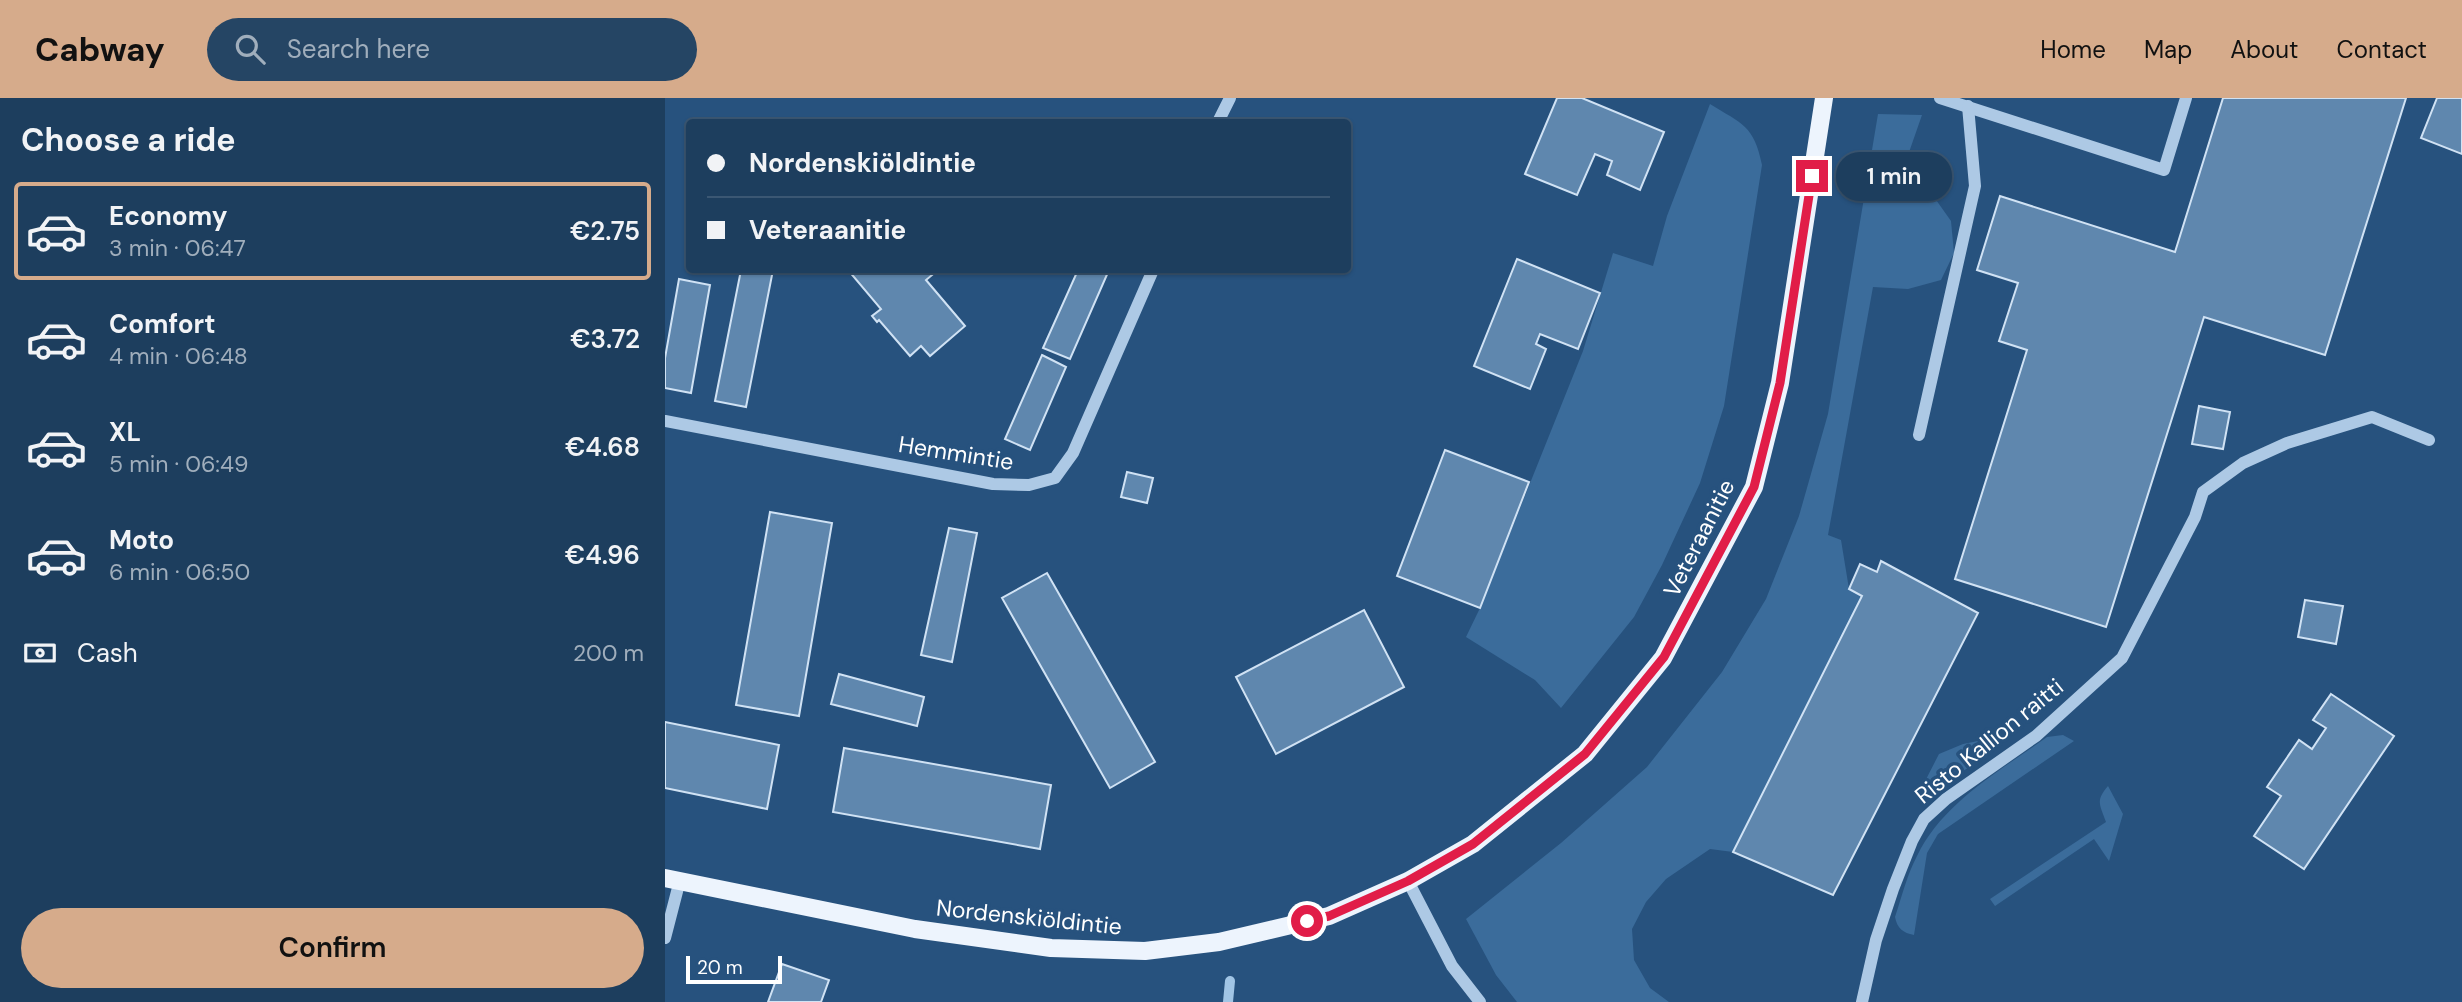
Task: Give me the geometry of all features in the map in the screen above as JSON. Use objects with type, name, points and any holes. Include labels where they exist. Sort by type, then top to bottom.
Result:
[{"type":"main road","name":"Veteraanitie","points":[[1408,881],[1473,844],[1585,754],[1664,657],[1703,586],[1754,487],[1780,383],[1824,98]]},
{"type":"main road","name":"Nordenskiöldintie","points":[[673,879],[915,929],[1051,948],[1132,951],[1183,948],[1219,942],[1329,916],[1408,881]]},
{"type":"street","points":[[1220,119],[1230,98]]},
{"type":"street","points":[[1940,98],[2164,170],[2186,98]]},
{"type":"street","points":[[1919,435],[1975,186],[1968,107]]},
{"type":"street","name":"Hemmintie","points":[[665,421],[993,484],[1029,485],[1055,478],[1073,453],[1152,273]]},
{"type":"street","name":"Risto Kallion raitti","points":[[1862,1002],[1876,940],[1893,889],[1924,819],[1946,799],[2036,736],[2122,658],[2195,517],[2203,492],[2243,463],[2287,443],[2372,417],[2429,440]]},
{"type":"street","points":[[665,938],[673,879]]},
{"type":"street","points":[[1408,881],[1452,966],[1480,1002]]},
{"type":"shaded area","points":[[1710,104],[1745,127],[1755,141],[1762,165],[1724,406],[1700,483],[1662,565],[1634,617],[1561,708],[1535,680],[1466,637],[1583,351],[1613,253],[1653,266],[1667,216]]},
{"type":"shaded area","points":[[1878,114],[1922,115],[1907,158],[1901,190],[1934,197],[1951,221],[1954,253],[1941,280],[1908,289],[1873,287],[1828,535],[1841,540],[1849,589],[1862,596],[1733,852],[1710,849],[1666,879],[1646,902],[1632,929],[1634,960],[1650,988],[1669,1002],[1517,1002],[1496,975],[1466,919],[1561,843],[1647,767],[1722,672],[1766,599],[1799,516],[1828,414]]},
{"type":"shaded area","points":[[2063,735],[2074,741],[1938,834],[1927,853],[1914,935],[1901,929],[1895,917],[1907,878],[1928,837],[1942,819],[1974,789],[2047,737]]},
{"type":"shaded area","points":[[1988,739],[1991,747],[1986,758],[1961,772],[1932,798],[1924,797],[1920,791],[1939,754],[1963,744]]},
{"type":"shaded area","points":[[2108,786],[2123,814],[2109,861],[2094,839],[1995,906],[1990,899],[2106,822],[2100,800]]},
{"type":"building","points":[[1557,98],[1582,98],[1664,132],[1640,190],[1607,175],[1612,161],[1595,154],[1577,195],[1525,174]]},
{"type":"building","points":[[2223,98],[2406,98],[2325,355],[2204,317],[2106,627],[1955,579],[2027,350],[1999,341],[2018,283],[1977,270],[2000,196],[2175,252]]},
{"type":"building","points":[[2437,98],[2462,98],[2462,154],[2421,138]]},
{"type":"building","points":[[1517,259],[1600,293],[1578,349],[1540,334],[1536,344],[1546,349],[1530,389],[1474,366]]},
{"type":"building","points":[[740,273],[772,273],[746,407],[715,401]]},
{"type":"building","points":[[851,273],[934,273],[926,280],[965,326],[930,356],[921,346],[910,356],[879,320],[877,322],[872,316],[881,309]]},
{"type":"building","points":[[1077,273],[1108,273],[1070,359],[1043,348]]},
{"type":"building","points":[[679,279],[710,285],[691,393],[665,388],[665,358]]},
{"type":"building","points":[[1042,355],[1066,367],[1030,450],[1005,439]]},
{"type":"building","points":[[2199,406],[2230,412],[2223,449],[2192,444]]},
{"type":"building","points":[[1445,450],[1529,482],[1480,608],[1397,576]]},
{"type":"building","points":[[1127,472],[1153,478],[1147,503],[1121,497]]},
{"type":"building","points":[[770,512],[832,523],[799,716],[736,705]]},
{"type":"building","points":[[949,528],[977,533],[952,662],[921,655]]},
{"type":"building","points":[[1881,561],[1978,613],[1833,895],[1733,852],[1862,596],[1849,589],[1860,564],[1877,572]]},
{"type":"building","points":[[1047,573],[1155,762],[1110,788],[1002,598]]},
{"type":"building","points":[[2305,600],[2343,606],[2336,644],[2298,637]]},
{"type":"building","points":[[1364,610],[1404,687],[1276,754],[1236,677]]},
{"type":"building","points":[[839,674],[924,697],[917,726],[831,704]]},
{"type":"building","points":[[2331,694],[2394,736],[2304,869],[2254,836],[2281,796],[2267,787],[2299,740],[2312,749],[2326,728],[2313,720]]},
{"type":"building","points":[[665,722],[779,745],[767,809],[665,788]]},
{"type":"building","points":[[844,748],[1051,785],[1040,849],[833,812]]},
{"type":"building","points":[[782,964],[829,980],[821,1002],[768,1002]]},
{"type":"waterway","points":[[1228,1002],[1230,981]]},
{"type":"route","points":[[1307,921],[1329,916],[1408,881],[1473,844],[1499,825],[1585,754],[1664,657],[1754,487],[1780,383],[1812,176]]}]
